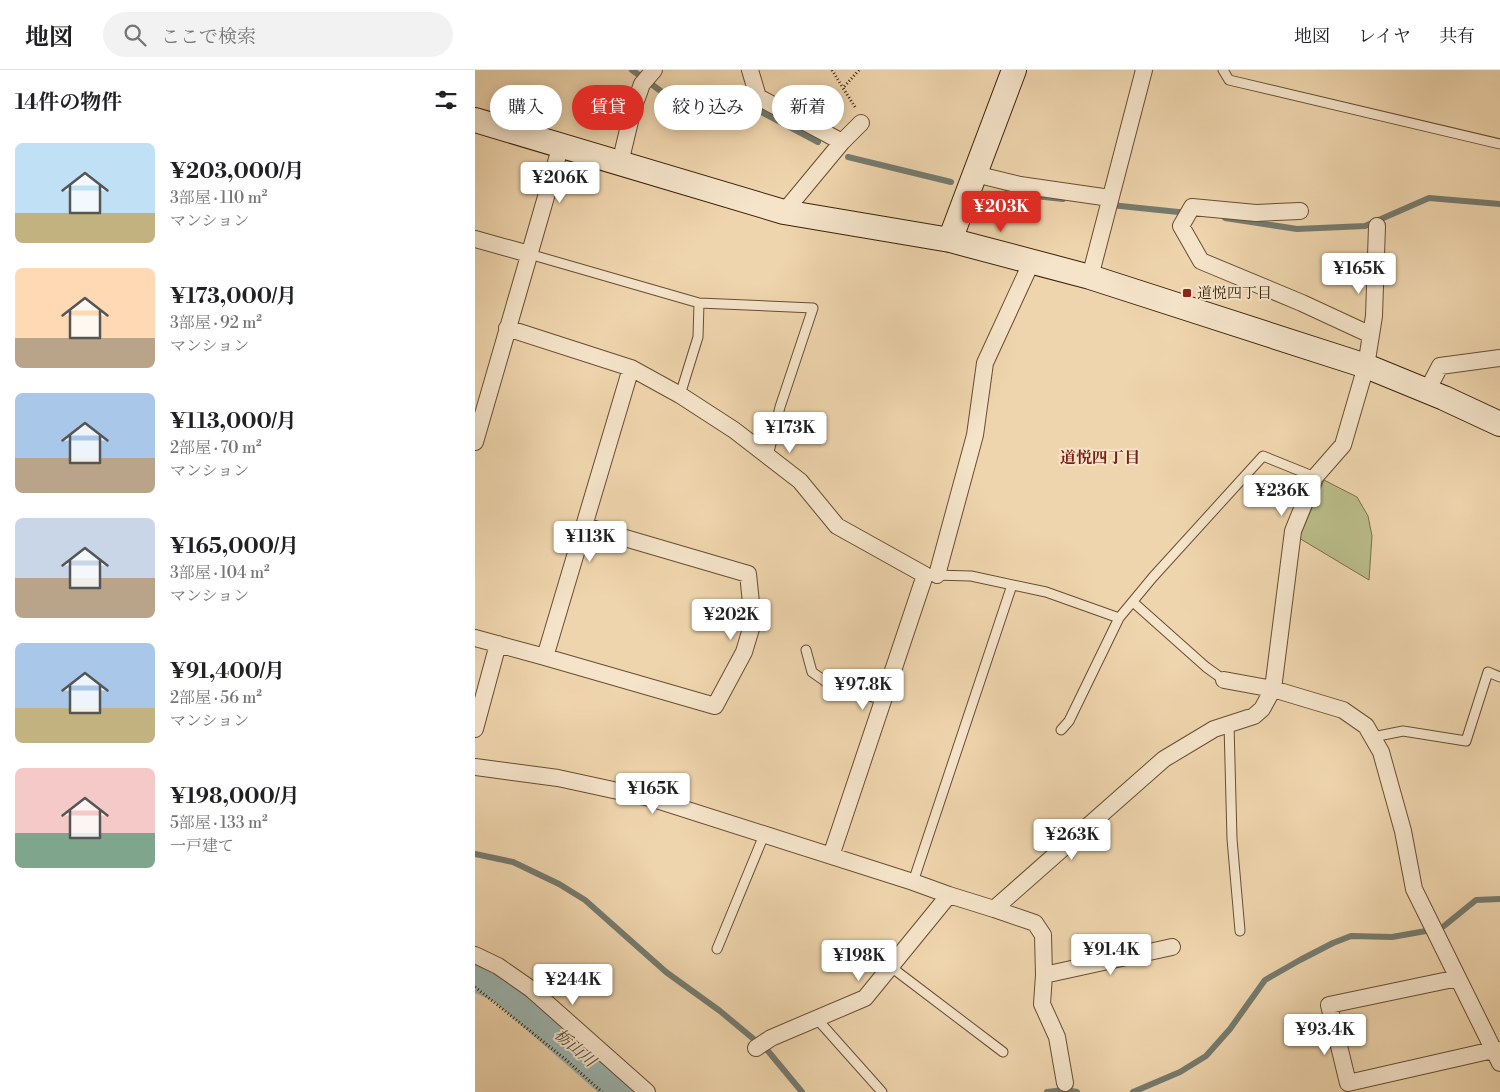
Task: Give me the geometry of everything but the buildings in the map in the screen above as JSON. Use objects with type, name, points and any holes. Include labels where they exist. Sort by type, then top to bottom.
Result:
[{"type":"street","points":[[620,163],[633,109],[642,84],[654,70]]},
{"type":"street","points":[[750,70],[758,97],[842,142]]},
{"type":"street","points":[[950,240],[1014,70]]},
{"type":"street","points":[[1090,278],[1144,70]]},
{"type":"street","points":[[475,120],[784,212],[950,240],[1090,278],[1366,366],[1500,424]]},
{"type":"street","points":[[784,212],[861,122]]},
{"type":"street","points":[[475,442],[561,145]]},
{"type":"street","points":[[975,174],[1020,185],[1111,198]]},
{"type":"street","points":[[1300,211],[1256,213],[1192,207],[1181,226],[1201,261],[1302,303],[1371,335]]},
{"type":"street","points":[[994,908],[1165,759],[1214,729],[1255,716],[1262,709],[1273,689],[1293,531],[1315,477],[1343,446],[1366,366],[1374,316],[1377,226]]},
{"type":"street","points":[[475,239],[529,254]]},
{"type":"street","points":[[831,856],[883,700],[931,575],[975,436],[985,363],[1032,261]]},
{"type":"street","points":[[507,328],[631,368],[680,395],[734,430],[800,481],[837,526],[931,575]]},
{"type":"street","points":[[1427,391],[1440,366],[1500,358]]},
{"type":"street","points":[[545,657],[631,368]]},
{"type":"street","points":[[475,638],[715,706],[744,652],[753,622],[748,574],[584,526]]},
{"type":"street","points":[[475,729],[498,644]]},
{"type":"street","points":[[1224,680],[1273,689],[1343,710],[1366,726],[1381,752],[1403,831],[1414,889],[1498,1055],[1347,1083],[1329,1005],[1458,978]]},
{"type":"street","points":[[475,767],[558,778],[650,798],[994,908],[1035,923],[1043,935],[1044,975],[1042,1004],[1057,1037],[1065,1083]]},
{"type":"street","points":[[756,1048],[771,1038],[865,998],[949,895]]},
{"type":"street","points":[[1044,975],[1171,947]]},
{"type":"street","points":[[475,955],[498,966],[531,989],[647,1092]]},
{"type":"lane","points":[[1223,70],[1229,80],[1500,144]]},
{"type":"lane","points":[[529,254],[699,303],[813,308],[779,407],[768,456]]},
{"type":"lane","points":[[680,395],[698,337],[699,303]]},
{"type":"lane","points":[[1061,730],[1069,721],[1119,618],[1153,577],[1263,456],[1315,477]]},
{"type":"lane","points":[[931,575],[971,576],[1046,592],[1119,618]]},
{"type":"lane","points":[[913,882],[1012,585]]},
{"type":"lane","points":[[1133,602],[1206,668],[1224,680]]},
{"type":"lane","points":[[806,650],[812,672],[829,684],[883,700]]},
{"type":"lane","points":[[1373,737],[1403,731],[1466,741],[1488,672],[1500,677]]},
{"type":"lane","points":[[1229,724],[1232,840],[1240,931]]},
{"type":"lane","points":[[717,949],[764,835]]},
{"type":"lane","points":[[891,968],[1003,1052]]},
{"type":"lane","points":[[817,1019],[882,1092]]},
{"type":"path","points":[[832,70],[841,85]]},
{"type":"path","points":[[844,87],[859,70]]},
{"type":"path","points":[[844,90],[862,119],[861,122]]},
{"type":"path","points":[[475,987],[565,1059],[602,1092]]},
{"type":"green space","points":[[1324,480],[1357,497],[1368,516],[1372,536],[1369,580],[1299,538]]},
{"type":"waterway","points":[[632,70],[669,97],[690,102],[724,97],[748,105],[818,142]]},
{"type":"waterway","points":[[848,157],[951,182]]},
{"type":"waterway","points":[[1007,193],[1063,199]]},
{"type":"waterway","points":[[1225,218],[1297,229],[1365,226],[1429,198],[1500,204]]},
{"type":"waterway","points":[[1111,205],[1188,213]]},
{"type":"waterway","points":[[475,854],[513,862],[559,884],[585,900],[666,972],[720,1011],[768,1051],[802,1092]]},
{"type":"waterway","points":[[1444,926],[1476,900],[1500,899]]},
{"type":"waterway","points":[[1133,1092],[1180,1072],[1206,1056],[1230,1029],[1265,980],[1300,960],[1351,936],[1392,937],[1426,931]]},
{"type":"waterway","name":"栃山川","points":[[475,973],[505,987],[625,1092]]},
{"type":"waterway","points":[[1047,1092],[1065,1090],[1077,1092]]},
{"type":"place","name":"道悦四丁目","points":[[1187,293]]},
{"type":"district","name":"道悦四丁目","points":[[1100,458]]}]
